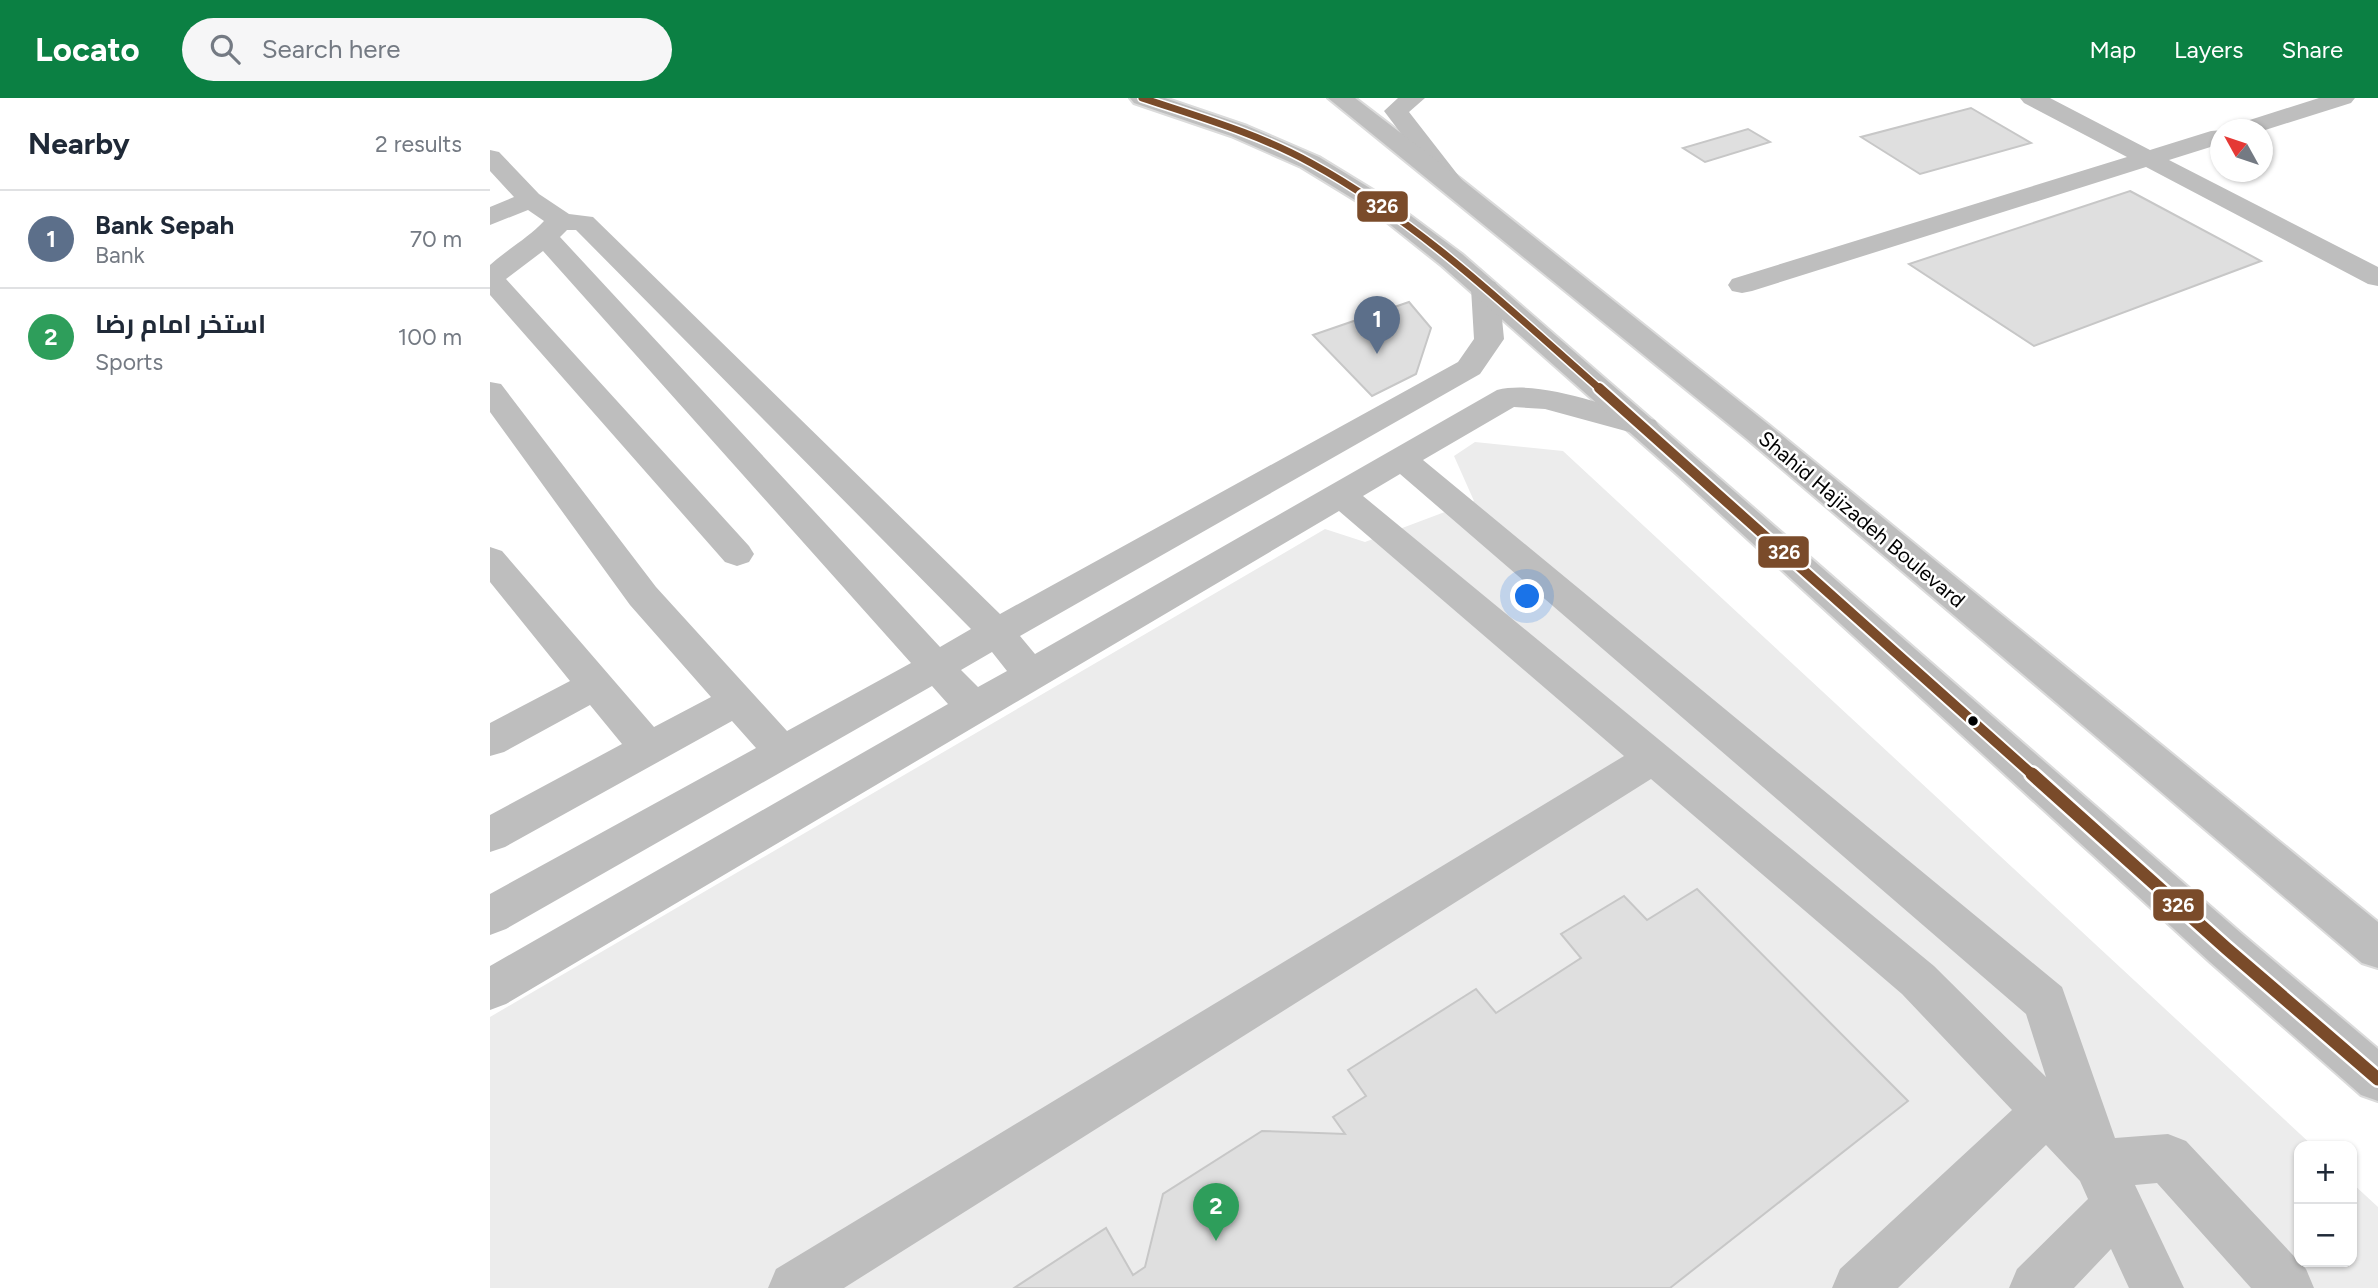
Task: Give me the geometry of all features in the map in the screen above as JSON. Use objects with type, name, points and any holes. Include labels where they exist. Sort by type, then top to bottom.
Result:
[{"type":"main road","points":[[1142,98],[1239,131],[1310,162],[1382,206],[1485,288],[1644,427],[2226,948],[2378,1079]]},
{"type":"main road","name":"Shahid Hajizadeh Boulevard","points":[[1340,98],[1452,184],[2370,931]]},
{"type":"main road","points":[[1413,98],[1396,111],[1452,184]]},
{"type":"main road","points":[[2032,98],[2378,278]]},
{"type":"main road","points":[[2273,120],[2343,98]]},
{"type":"main road","points":[[1742,285],[2210,140]]},
{"type":"main road","points":[[490,158],[530,199],[554,230],[974,708]]},
{"type":"main road","points":[[490,217],[530,199]]},
{"type":"main road","points":[[737,554],[490,279],[520,253],[554,230],[584,223],[996,632],[1031,675]]},
{"type":"main road","points":[[490,916],[1469,368],[1489,339],[1485,288]]},
{"type":"main road","points":[[490,391],[643,596],[783,752]]},
{"type":"main road","points":[[490,990],[1508,397],[1547,400],[1644,427]]},
{"type":"main road","points":[[1402,459],[2046,1002],[2108,1185],[2157,1288]]},
{"type":"main road","points":[[1341,495],[1918,980],[2047,1111],[2108,1185]]},
{"type":"main road","points":[[490,559],[649,749]]},
{"type":"main road","points":[[490,741],[595,685]]},
{"type":"main road","points":[[490,835],[737,701]]},
{"type":"main road","points":[[795,1288],[1654,757]]},
{"type":"main road","points":[[2226,948],[2378,1098]]},
{"type":"main road","points":[[1859,1288],[2047,1111]]},
{"type":"main road","points":[[2036,1288],[2108,1185],[2168,1158],[2287,1288]]},
{"type":"shaded area","points":[[1475,442],[1563,451],[2308,1141],[2294,1141],[2294,1267],[2357,1267],[2357,1188],[2378,1207],[2378,1288],[490,1288],[490,1017],[1325,529],[1365,542],[1474,501],[1454,456]]},
{"type":"building","points":[[1971,108],[2031,143],[1920,174],[1861,137]]},
{"type":"building","points":[[1748,129],[1770,142],[1705,162],[1683,148]]},
{"type":"building","points":[[2130,191],[2261,261],[2034,346],[1909,264]]},
{"type":"building","points":[[1409,302],[1431,328],[1416,374],[1372,396],[1313,335]]},
{"type":"building","points":[[1697,889],[1908,1101],[1670,1288],[1014,1288],[1106,1228],[1133,1275],[1145,1267],[1163,1194],[1262,1131],[1345,1134],[1333,1117],[1366,1096],[1348,1070],[1476,989],[1496,1013],[1581,958],[1561,934],[1624,896],[1647,920]]},
{"type":"transit line","name":"326","points":[[1142,98],[1239,131],[1310,162],[1382,206],[1452,260],[1691,469],[2226,948],[2378,1079]]},
{"type":"place","name":"Bank Sepah","points":[[1377,354]]},
{"type":"place","name":"استخر امام رضا","points":[[1216,1241]]}]
